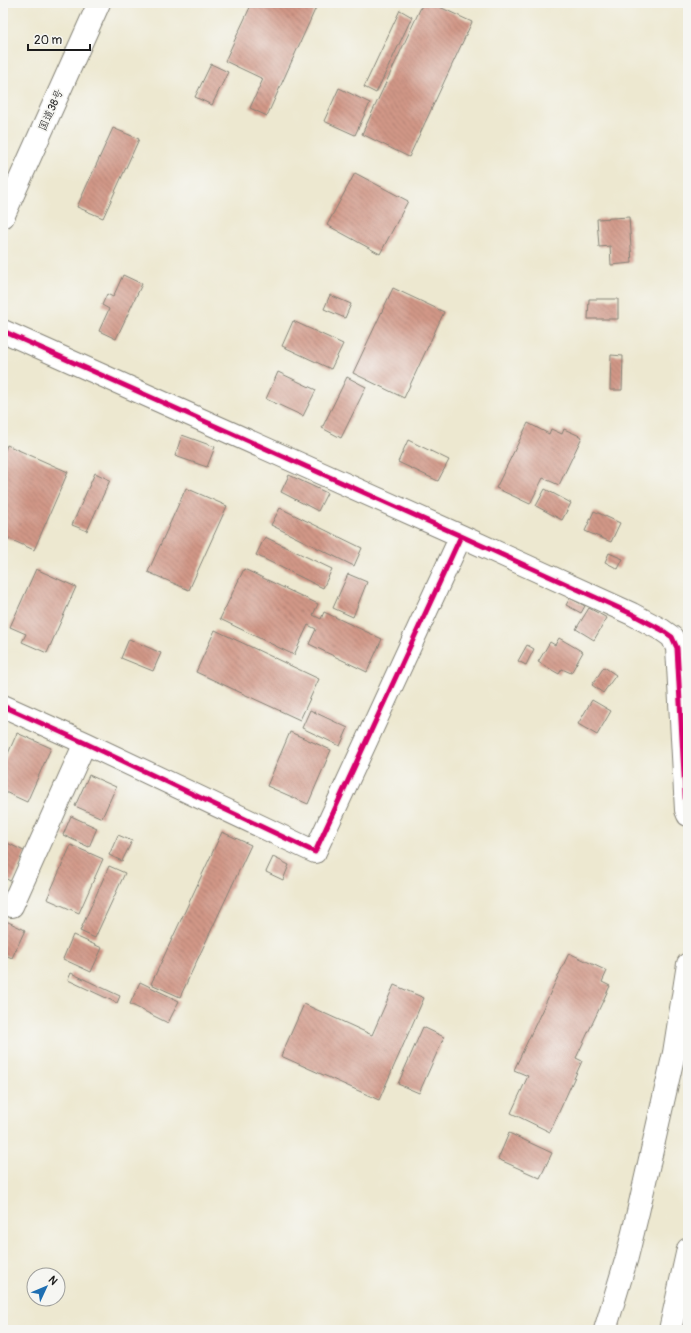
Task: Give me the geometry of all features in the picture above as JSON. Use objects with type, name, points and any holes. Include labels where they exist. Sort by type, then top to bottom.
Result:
[{"type":"main road","name":"国道38号","points":[[3,217],[99,3]]},
{"type":"main road","points":[[3,331],[632,614],[672,637],[677,648],[686,810],[688,815]]},
{"type":"main road","points":[[3,706],[86,743],[316,852],[461,536]]},
{"type":"main road","points":[[12,906],[86,743]]},
{"type":"main road","points":[[605,1330],[627,1257],[638,1212],[674,1053],[688,964]]},
{"type":"main road","points":[[670,1330],[688,1249]]},
{"type":"building","points":[[252,3],[318,3],[267,116],[250,108],[263,79],[225,61]]},
{"type":"building","points":[[423,3],[431,3],[472,22],[409,157],[362,134]]},
{"type":"building","points":[[400,10],[412,17],[376,93],[364,87]]},
{"type":"building","points":[[211,64],[228,72],[212,105],[195,97]]},
{"type":"building","points":[[339,88],[370,103],[355,135],[324,121]]},
{"type":"building","points":[[113,128],[139,139],[103,218],[77,207]]},
{"type":"building","points":[[355,173],[408,201],[380,254],[327,225]]},
{"type":"building","points":[[629,217],[632,263],[611,265],[610,246],[599,247],[597,219]]},
{"type":"building","points":[[123,275],[142,284],[116,339],[99,331],[109,309],[102,305],[107,294],[113,297]]},
{"type":"building","points":[[393,288],[444,312],[404,398],[353,373]]},
{"type":"building","points":[[330,295],[351,304],[345,318],[324,309]]},
{"type":"building","points":[[589,299],[618,299],[618,319],[588,319]]},
{"type":"building","points":[[293,321],[343,344],[331,369],[282,346]]},
{"type":"building","points":[[611,355],[623,356],[622,390],[610,390]]},
{"type":"building","points":[[278,372],[316,390],[303,416],[266,399]]},
{"type":"building","points":[[347,377],[366,387],[341,438],[322,428]]},
{"type":"building","points":[[528,423],[549,434],[551,429],[562,434],[564,429],[582,437],[559,485],[543,478],[530,504],[496,488]]},
{"type":"building","points":[[182,435],[215,447],[207,467],[175,456]]},
{"type":"building","points":[[408,440],[449,460],[438,481],[398,462]]},
{"type":"building","points":[[7,445],[68,472],[34,550],[3,536],[3,455]]},
{"type":"building","points":[[95,473],[110,480],[87,531],[72,525]]},
{"type":"building","points":[[289,475],[327,493],[318,511],[281,492]]},
{"type":"building","points":[[186,488],[227,506],[189,590],[148,572]]},
{"type":"building","points":[[545,489],[571,503],[562,520],[536,506]]},
{"type":"building","points":[[280,508],[362,548],[354,566],[271,525]]},
{"type":"building","points":[[594,511],[620,523],[611,542],[585,531]]},
{"type":"building","points":[[265,537],[332,569],[323,588],[256,555]]},
{"type":"building","points":[[609,553],[623,559],[618,569],[605,562]]},
{"type":"building","points":[[36,569],[76,587],[47,653],[22,642],[26,634],[10,627]]},
{"type":"building","points":[[244,569],[318,604],[313,615],[321,619],[324,612],[382,639],[367,672],[309,644],[316,629],[308,625],[294,655],[220,619]]},
{"type":"building","points":[[348,574],[367,582],[353,617],[333,608]]},
{"type":"building","points":[[570,598],[585,606],[581,613],[566,605]]},
{"type":"building","points":[[589,608],[607,618],[594,640],[576,629]]},
{"type":"building","points":[[215,630],[319,679],[300,720],[196,672]]},
{"type":"building","points":[[559,638],[583,652],[571,673],[562,669],[559,674],[538,662],[550,642],[555,645]]},
{"type":"building","points":[[129,639],[161,653],[153,671],[121,658]]},
{"type":"building","points":[[527,645],[534,649],[526,665],[518,661]]},
{"type":"building","points":[[604,667],[616,675],[603,693],[592,685]]},
{"type":"building","points":[[592,700],[611,711],[597,735],[578,724]]},
{"type":"building","points":[[310,710],[348,728],[340,746],[302,728]]},
{"type":"building","points":[[290,732],[331,750],[308,804],[267,786]]},
{"type":"building","points":[[17,733],[51,748],[27,802],[3,791],[3,765]]},
{"type":"building","points":[[89,775],[116,787],[102,818],[75,806]]},
{"type":"building","points":[[71,816],[97,828],[89,847],[63,835]]},
{"type":"building","points":[[222,832],[251,845],[180,997],[151,984]]},
{"type":"building","points":[[118,835],[132,841],[122,861],[109,855]]},
{"type":"building","points":[[3,841],[26,852],[12,882],[3,877]]},
{"type":"building","points":[[71,845],[103,859],[79,913],[47,899]]},
{"type":"building","points":[[273,857],[289,865],[283,880],[266,872]]},
{"type":"building","points":[[109,866],[125,873],[95,938],[80,931]]},
{"type":"building","points":[[4,920],[25,930],[12,958],[3,954]]},
{"type":"building","points":[[73,935],[102,948],[91,972],[63,959]]},
{"type":"building","points":[[569,953],[607,971],[602,982],[610,986],[576,1058],[582,1061],[550,1132],[511,1113],[528,1076],[514,1070]]},
{"type":"building","points":[[71,973],[120,996],[117,1003],[68,980]]},
{"type":"building","points":[[140,982],[179,1001],[168,1023],[130,1004]]},
{"type":"building","points":[[394,985],[424,998],[379,1100],[281,1056],[304,1004],[372,1035]]},
{"type":"building","points":[[423,1027],[444,1037],[419,1093],[398,1084]]},
{"type":"building","points":[[509,1133],[552,1153],[540,1178],[498,1159]]},
{"type":"cycle path","points":[[3,331],[632,614],[672,637],[677,648],[686,810],[688,815]]},
{"type":"cycle path","points":[[3,706],[85,743],[315,852],[461,536]]}]
